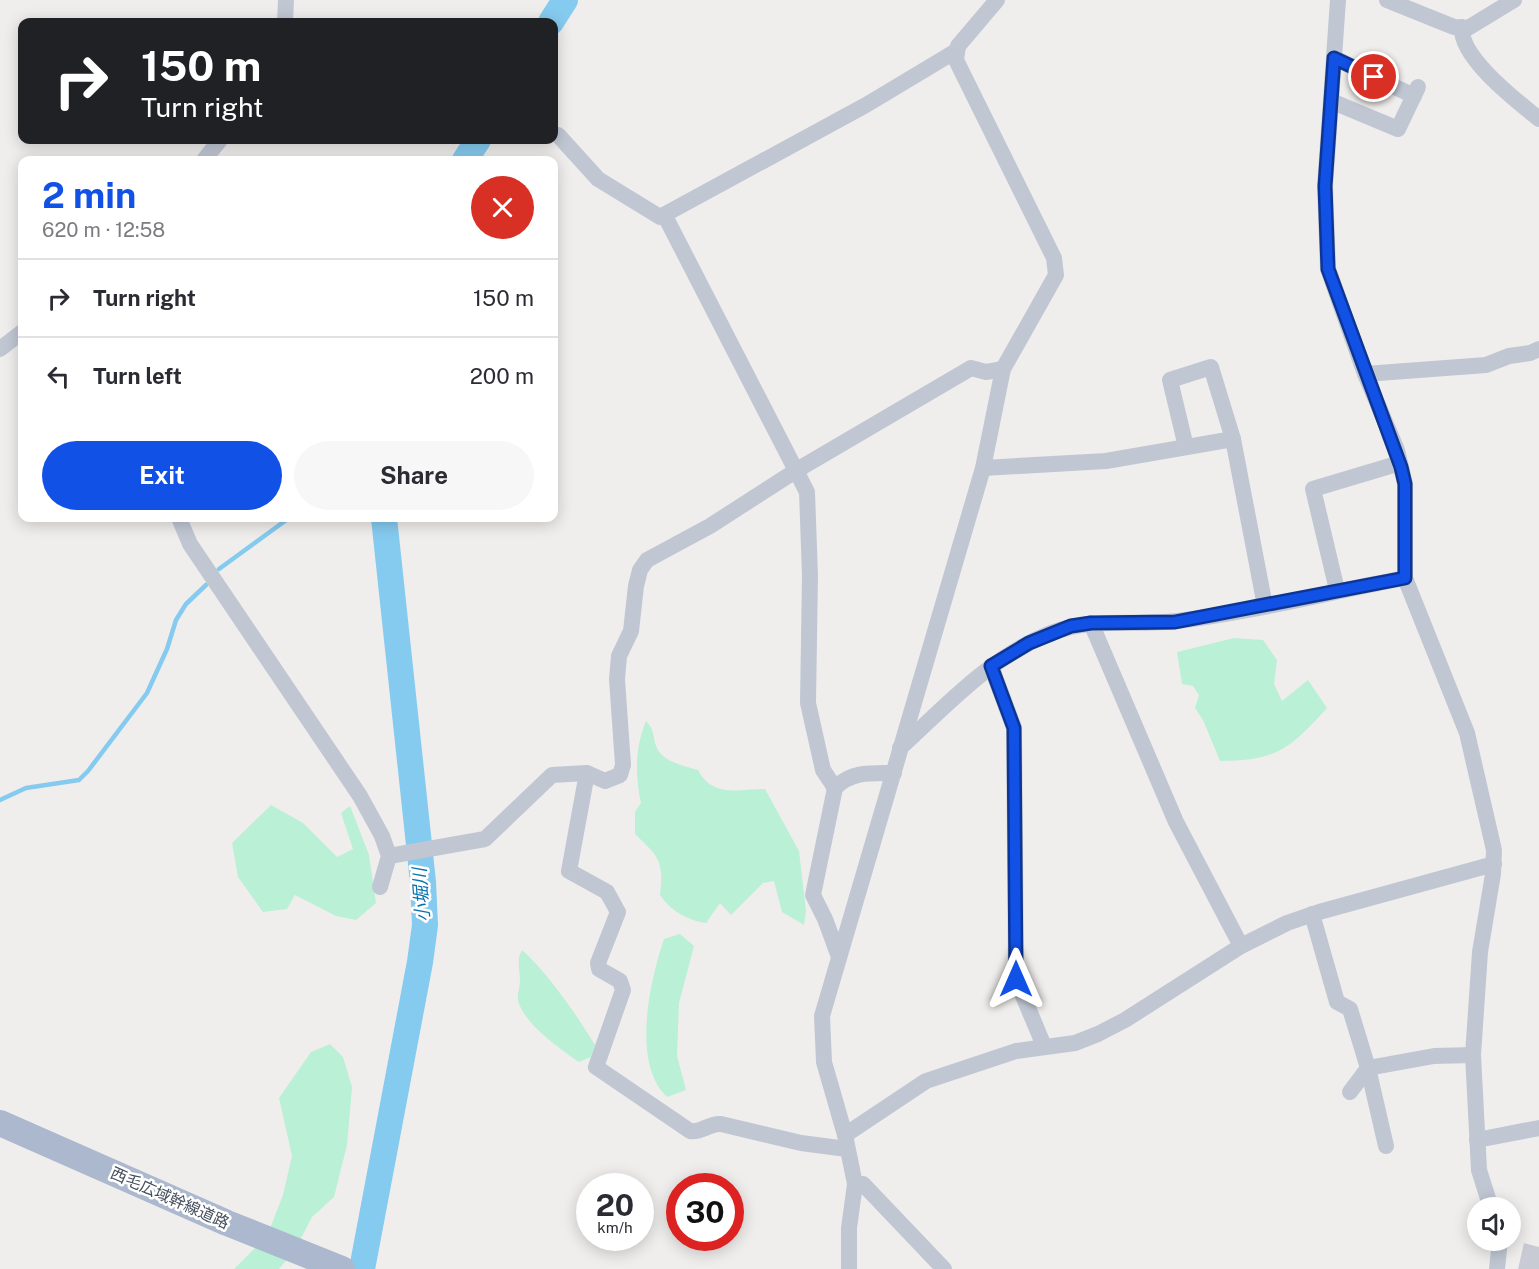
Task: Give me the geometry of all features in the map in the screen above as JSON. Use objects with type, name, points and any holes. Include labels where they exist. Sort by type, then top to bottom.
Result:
[{"type":"main road","name":"西毛広域幹線道路","points":[[0,1123],[227,1223],[342,1269]]},
{"type":"street","points":[[285,18],[286,0]]},
{"type":"street","points":[[558,135],[598,179],[660,217],[665,216],[866,105],[956,51],[997,0]]},
{"type":"street","points":[[1338,0],[1325,186],[1328,269],[1365,374],[1400,463],[1405,484],[1405,578],[1467,733],[1494,850],[1494,864],[1480,952],[1473,1055],[1479,1170],[1488,1197]]},
{"type":"street","points":[[1387,0],[1454,27],[1472,27],[1514,0]]},
{"type":"street","points":[[1462,27],[1462,40],[1484,69],[1539,119]]},
{"type":"street","points":[[849,1269],[849,1228],[855,1184],[822,1047],[822,1016],[894,773],[898,749],[983,468],[1003,369],[1052,286],[1057,267],[958,65],[956,51]]},
{"type":"street","points":[[1331,101],[1398,129],[1416,92],[1334,58]]},
{"type":"street","points":[[207,156],[217,144]]},
{"type":"street","points":[[665,216],[807,492],[810,576],[808,703],[822,770],[835,789]]},
{"type":"street","points":[[0,349],[18,335]]},
{"type":"street","points":[[1365,374],[1486,365],[1509,356],[1530,353],[1539,348]]},
{"type":"street","points":[[1186,447],[1170,380],[1211,367],[1233,439],[1265,606]]},
{"type":"street","points":[[389,856],[485,839],[552,775],[587,773],[605,781],[620,775],[623,765],[617,679],[619,656],[631,631],[636,586],[640,570],[647,560],[710,526],[797,470],[971,368],[986,372],[1003,369]]},
{"type":"street","points":[[983,468],[1106,461],[1233,439]]},
{"type":"street","points":[[1337,590],[1313,489],[1400,463]]},
{"type":"street","points":[[181,522],[190,544],[360,796],[382,836],[389,856],[380,887]]},
{"type":"street","points":[[898,749],[1003,656],[1050,633],[1091,623],[1175,622],[1405,578]]},
{"type":"street","points":[[1091,623],[1176,822],[1241,946]]},
{"type":"street","points":[[991,666],[1014,728],[1016,979],[1044,1046]]},
{"type":"street","points":[[839,957],[813,895],[835,789],[841,781],[861,772],[894,773]]},
{"type":"street","points":[[587,773],[569,871],[607,892],[618,912],[598,963],[599,969],[620,981],[623,990],[596,1067],[690,1131],[697,1132],[714,1123],[801,1143],[846,1142],[926,1081],[1016,1051],[1075,1042],[1125,1020],[1241,946],[1287,923],[1312,914],[1494,864]]},
{"type":"street","points":[[1312,914],[1337,1002],[1350,1009],[1368,1068],[1386,1146]]},
{"type":"street","points":[[1350,1092],[1368,1068],[1434,1056],[1473,1055]]},
{"type":"street","points":[[1477,1140],[1539,1128]]},
{"type":"street","points":[[855,1184],[863,1184],[944,1269]]},
{"type":"street","points":[[1497,1269],[1501,1251]]},
{"type":"green space","points":[[1234,638],[1263,640],[1277,660],[1274,684],[1282,701],[1308,680],[1327,708],[1303,734],[1281,750],[1255,758],[1220,761],[1203,720],[1195,708],[1199,695],[1193,686],[1182,684],[1177,652]]},
{"type":"green space","points":[[646,721],[662,755],[672,762],[698,770],[711,785],[727,790],[765,789],[799,851],[806,911],[804,925],[782,912],[774,881],[763,883],[731,915],[720,903],[706,923],[680,914],[660,895],[661,874],[658,860],[650,848],[635,834],[635,812],[641,803],[637,772],[638,751]]},
{"type":"green space","points":[[271,805],[303,823],[337,857],[353,849],[341,813],[350,806],[369,855],[376,903],[356,920],[336,916],[295,895],[287,909],[263,912],[238,877],[232,843]]},
{"type":"green space","points":[[680,934],[694,946],[679,1003],[677,1056],[686,1090],[667,1097],[656,1082],[649,1064],[647,1021],[649,998],[664,939]]},
{"type":"green space","points":[[522,950],[552,982],[595,1045],[591,1057],[579,1062],[543,1035],[521,1009],[518,998],[519,961]]},
{"type":"green space","points":[[330,1044],[343,1057],[352,1087],[347,1145],[334,1197],[312,1217],[295,1250],[279,1269],[234,1269],[267,1236],[283,1195],[292,1156],[279,1098],[311,1052]]},
{"type":"building","points":[[1524,1243],[1539,1247],[1539,1269],[1518,1269]]},
{"type":"waterway","name":"小堀川","points":[[554,18],[565,0]]},
{"type":"waterway","name":"小堀川","points":[[468,156],[475,144]]},
{"type":"waterway","points":[[219,569],[284,522]]},
{"type":"waterway","name":"小堀川","points":[[362,1269],[425,925],[423,882],[384,522]]},
{"type":"waterway","points":[[0,800],[26,788],[79,780],[88,771],[147,693],[167,649],[176,620],[186,604],[206,585]]},
{"type":"route","points":[[1016,979],[1014,728],[991,666],[1003,656],[1050,633],[1071,626],[1091,623],[1175,622],[1405,578],[1405,484],[1397,450],[1365,374],[1328,269],[1325,186],[1334,58],[1374,77]]}]
